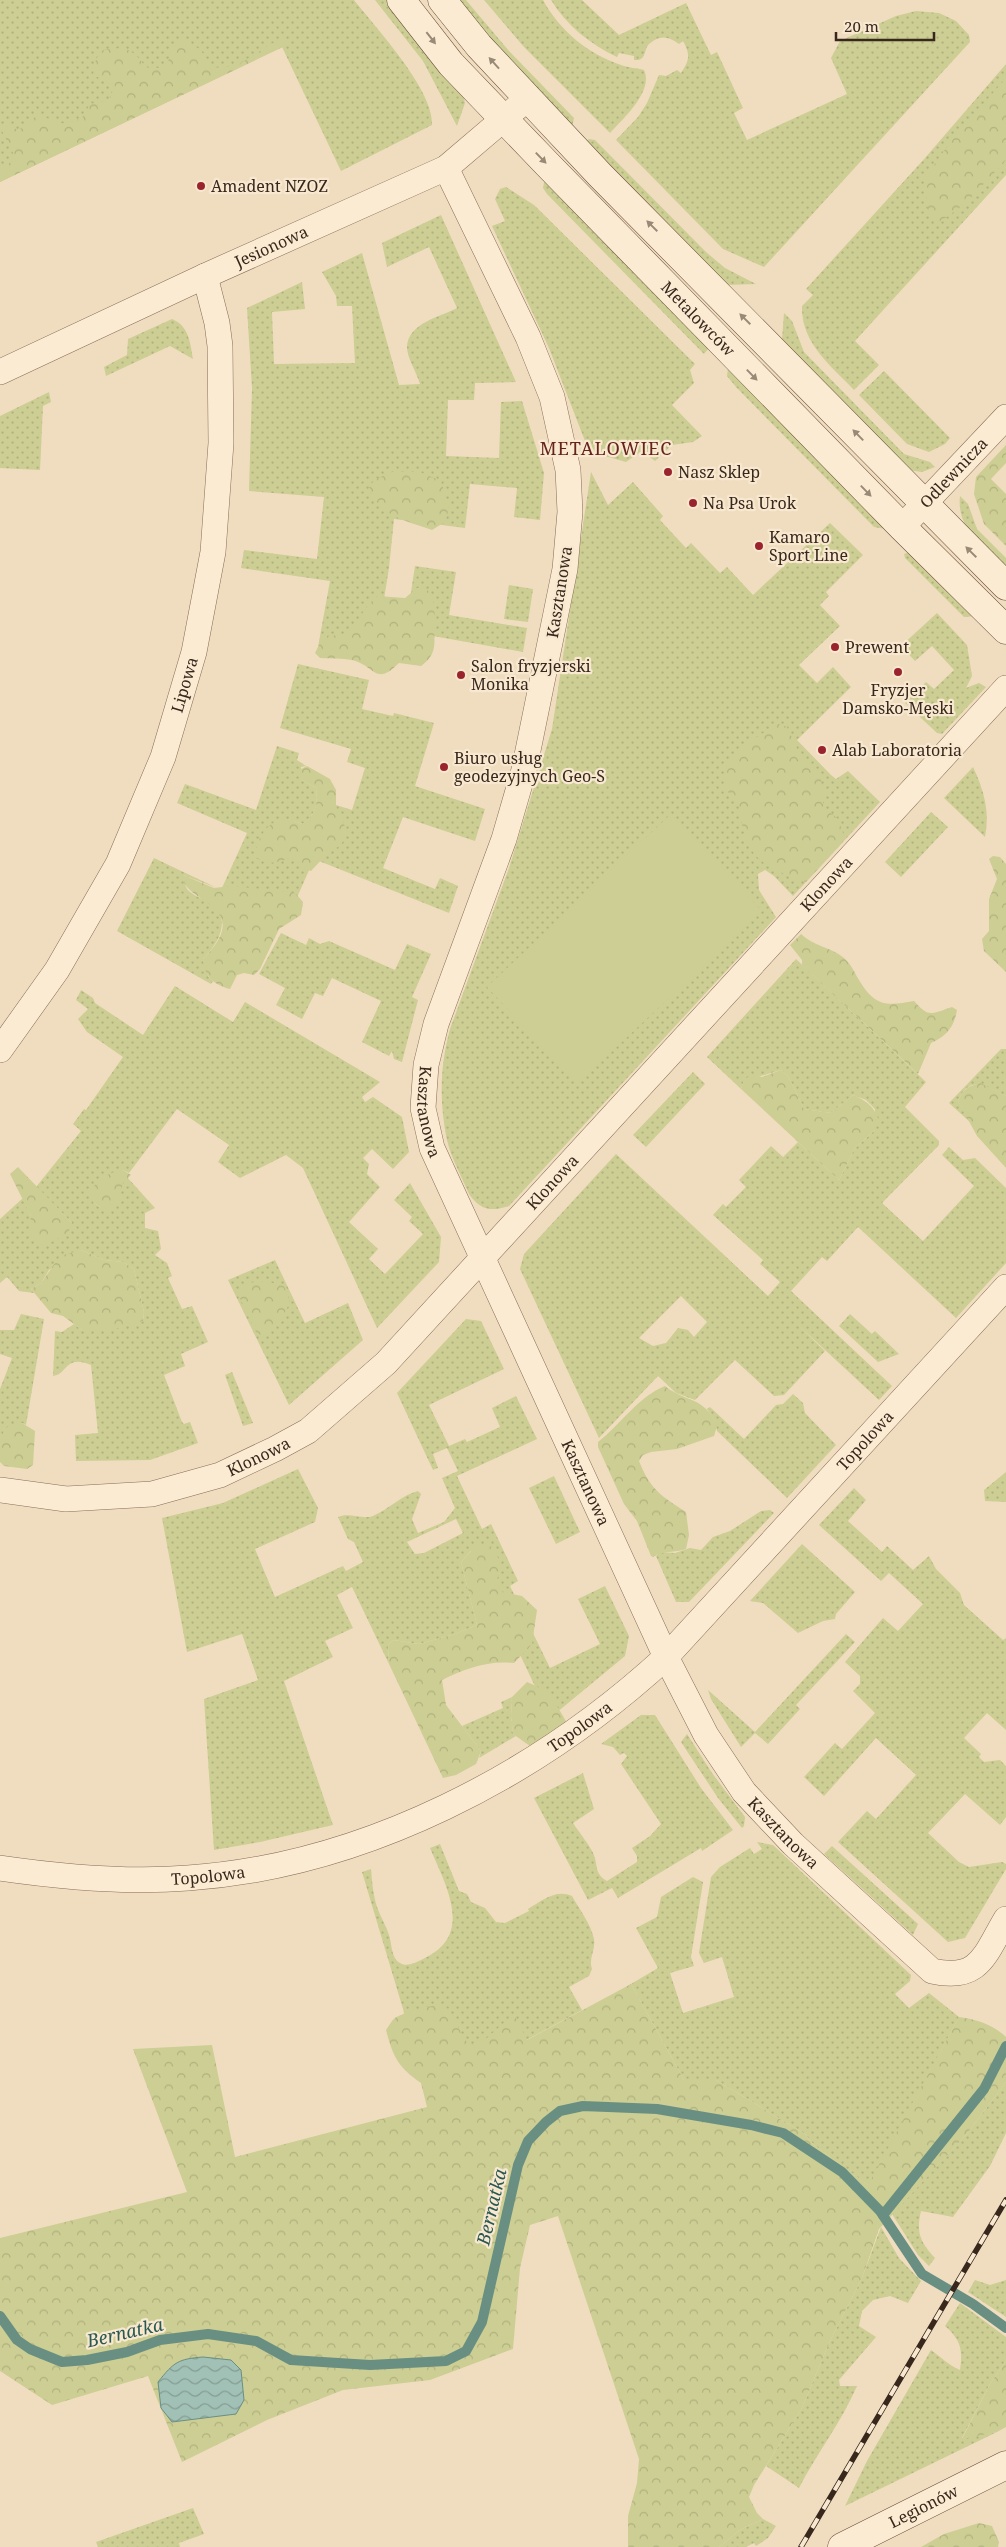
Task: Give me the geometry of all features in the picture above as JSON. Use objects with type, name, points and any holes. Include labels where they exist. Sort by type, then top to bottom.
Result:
[{"type":"street","name":"Metalowców","points":[[401,0],[452,64],[504,120],[902,527],[1006,630]]},
{"type":"street","name":"Metalowców","points":[[442,0],[479,46],[527,99],[1006,586]]},
{"type":"street","name":"Jesionowa","points":[[0,372],[205,276],[446,168],[527,99]]},
{"type":"street","name":"Kasztanowa","points":[[446,168],[528,337],[552,397],[568,470],[570,512],[565,570],[528,753],[504,839],[436,1024],[426,1066],[423,1108],[432,1148],[666,1656],[706,1735],[744,1792],[793,1844],[932,1971],[950,1975],[963,1974],[978,1964],[1006,1919]]},
{"type":"street","name":"Lipowa","points":[[0,1050],[57,970],[118,864],[163,757],[194,652],[213,552],[221,443],[220,346],[217,322],[205,276]]},
{"type":"street","name":"Odlewnicza","points":[[902,527],[1006,418]]},
{"type":"street","name":"Klonowa","points":[[0,1490],[66,1499],[152,1494],[220,1475],[275,1450],[308,1431],[374,1376],[1006,688]]},
{"type":"street","name":"Topolowa","points":[[0,1868],[110,1879],[188,1878],[247,1871],[298,1860],[366,1840],[443,1808],[526,1764],[578,1730],[637,1683],[666,1656],[1006,1287]]},
{"type":"street","name":"Legionów","points":[[842,2547],[1006,2466]]},
{"type":"green space","points":[[0,0],[354,0],[414,77],[430,111],[432,125],[341,171],[282,47],[0,182]]},
{"type":"green space","points":[[375,0],[389,0],[463,93],[465,103],[457,126],[423,61]]},
{"type":"green space","points":[[454,0],[466,0],[509,51],[574,118],[572,127]]},
{"type":"green space","points":[[484,0],[543,0],[566,31],[586,48],[621,65],[644,70],[646,78],[645,87],[636,104],[610,133],[524,47]]},
{"type":"green space","points":[[551,0],[582,0],[619,35],[686,3],[711,55],[717,52],[743,108],[734,113],[747,140],[847,94],[831,58],[840,41],[896,16],[916,11],[939,13],[956,21],[969,35],[970,42],[764,267],[723,249],[616,140],[638,117],[647,103],[659,75],[666,76],[677,70],[681,73],[688,58],[683,41],[679,44],[668,38],[660,38],[649,44],[641,59],[634,60],[634,56],[619,53],[617,57],[580,33],[564,18]]},
{"type":"green space","points":[[286,35],[283,47],[0,182],[0,169],[16,159],[2,131],[8,125],[16,129],[24,128],[28,121],[41,114],[52,121],[70,122],[82,118],[90,104],[109,100],[115,85],[93,75],[96,59],[103,50],[127,49],[148,68],[158,68],[167,65],[172,49],[181,40],[200,50],[212,68],[236,66]]},
{"type":"green space","points":[[1006,64],[1006,175],[855,341],[879,365],[854,390],[827,362],[806,331],[802,306],[813,295],[806,289],[925,158]]},
{"type":"green space","points":[[1006,78],[1006,160],[965,204],[941,221],[929,217],[924,179],[951,141]]},
{"type":"green space","points":[[589,139],[595,140],[706,252],[725,268],[756,284],[727,285],[584,142]]},
{"type":"green space","points":[[545,177],[709,348],[704,354],[547,194],[543,188]]},
{"type":"green space","points":[[506,187],[534,205],[695,364],[690,370],[694,383],[672,405],[702,436],[693,442],[672,445],[655,461],[642,451],[626,462],[598,454],[585,441],[549,348],[492,226],[505,221],[495,199],[500,189]]},
{"type":"green space","points":[[441,215],[516,382],[475,383],[474,400],[448,400],[446,456],[499,458],[501,402],[522,401],[544,473],[540,520],[514,517],[517,488],[470,484],[465,528],[394,519],[389,568],[376,649],[318,647],[330,581],[241,568],[244,550],[317,559],[324,497],[249,491],[252,388],[247,308],[302,282],[305,309],[272,312],[274,364],[355,363],[352,306],[337,306],[336,296],[322,272],[362,253],[399,385],[420,384],[407,351],[409,339],[419,326],[457,308],[429,247],[387,267],[382,243]]},
{"type":"green space","points":[[784,313],[792,321],[804,352],[904,454],[930,462],[935,467],[922,472],[908,470],[782,340]]},
{"type":"green space","points":[[172,319],[182,326],[188,335],[193,359],[170,346],[106,376],[104,367],[127,355],[128,339]]},
{"type":"green space","points":[[728,368],[886,529],[874,527],[736,387],[727,376]]},
{"type":"green space","points":[[884,371],[950,438],[945,444],[929,452],[907,444],[859,395]]},
{"type":"green space","points":[[49,392],[51,402],[43,406],[40,470],[0,468],[0,416]]},
{"type":"green space","points":[[1006,445],[1006,463],[991,479],[1006,494],[1006,546],[984,524],[974,494],[976,477]]},
{"type":"green space","points":[[392,472],[420,472],[441,481],[449,508],[445,522],[432,530],[403,520],[386,511],[373,496],[369,486],[376,479]]},
{"type":"green space","points":[[591,472],[608,505],[633,482],[663,516],[660,520],[686,548],[691,543],[720,573],[727,567],[753,595],[830,523],[863,555],[826,592],[829,596],[820,605],[840,626],[799,665],[817,683],[833,667],[851,687],[797,740],[836,779],[848,771],[880,802],[793,896],[774,876],[765,870],[758,874],[759,890],[776,917],[509,1206],[491,1209],[477,1203],[469,1194],[449,1147],[444,1126],[442,1098],[444,1057],[450,1029],[509,868],[552,729]]},
{"type":"green space","points":[[960,496],[968,504],[977,529],[1006,558],[1006,571],[981,546],[967,528],[960,508]]},
{"type":"green space","points":[[910,552],[977,616],[964,617],[905,558],[904,554]]},
{"type":"green space","points":[[415,566],[456,572],[449,615],[527,628],[523,652],[405,631]]},
{"type":"green space","points":[[509,585],[533,589],[528,622],[504,619]]},
{"type":"green space","points":[[417,588],[426,588],[434,608],[434,650],[430,658],[421,666],[399,663],[385,674],[380,674],[352,660],[320,658],[315,653],[324,635],[344,634],[350,630],[364,610],[378,596],[405,598]]},
{"type":"green space","points":[[937,613],[967,645],[972,676],[966,688],[979,683],[986,687],[942,734],[937,733],[905,703],[926,682],[934,689],[954,670],[932,646],[915,661],[901,646]]},
{"type":"green space","points":[[298,664],[369,680],[362,709],[393,716],[394,713],[434,723],[415,786],[485,809],[475,841],[403,817],[383,868],[435,889],[440,878],[458,886],[449,913],[314,859],[287,920],[221,890],[247,833],[177,803],[185,784],[256,810],[277,746],[299,753],[297,760],[306,766],[301,767],[302,780],[316,788],[317,799],[311,816],[303,824],[288,819],[322,835],[333,804],[352,810],[365,768],[347,762],[351,749],[280,728]]},
{"type":"green space","points":[[778,724],[787,727],[800,755],[818,772],[825,791],[823,803],[826,809],[838,819],[843,833],[842,843],[806,882],[776,870],[756,856],[749,846],[745,835],[739,803],[728,792],[724,781],[725,771],[730,761],[738,752],[748,743]]},
{"type":"green space","points":[[307,766],[330,779],[336,790],[336,806],[344,823],[346,835],[341,845],[328,853],[311,871],[301,868],[300,862],[293,857],[270,863],[256,858],[257,845],[260,838],[274,822],[287,819],[303,824],[311,816],[317,799],[316,788],[302,780],[299,770]]},
{"type":"green space","points":[[973,767],[985,801],[987,819],[985,837],[944,798]]},
{"type":"green space","points":[[931,812],[948,827],[901,877],[885,862]]},
{"type":"green space","points":[[671,814],[762,911],[577,1084],[487,987]]},
{"type":"green space","points":[[993,856],[1000,857],[1006,864],[1006,972],[984,951],[982,939],[989,931],[989,899],[997,879],[989,859]]},
{"type":"green space","points":[[154,858],[217,888],[183,875],[188,890],[209,902],[220,915],[222,923],[218,938],[203,959],[208,976],[213,981],[211,984],[117,931]]},
{"type":"green space","points":[[183,875],[214,888],[231,886],[296,894],[303,902],[301,915],[279,929],[260,969],[254,975],[244,973],[237,975],[230,989],[224,987],[208,975],[203,959],[218,941],[223,926],[220,915],[185,885]]},
{"type":"green space","points":[[281,933],[306,945],[309,938],[320,944],[329,941],[395,970],[407,944],[431,954],[412,997],[418,1000],[402,1062],[394,1059],[392,1051],[389,1056],[362,1042],[381,1001],[332,978],[323,996],[315,993],[302,1019],[276,1005],[285,988],[259,974]]},
{"type":"green space","points":[[801,934],[844,958],[865,989],[876,1000],[889,1004],[914,1001],[923,1010],[931,1013],[952,1007],[957,1010],[949,1031],[931,1043],[918,1074],[802,965],[802,960],[790,945]]},
{"type":"green space","points":[[796,959],[926,1082],[905,1107],[939,1141],[939,1145],[882,1203],[923,1241],[974,1186],[942,1155],[949,1147],[963,1160],[975,1158],[1006,1188],[1006,1263],[956,1318],[858,1227],[827,1261],[822,1257],[791,1291],[892,1386],[879,1400],[797,1324],[825,1351],[784,1395],[774,1396],[735,1360],[695,1400],[676,1393],[658,1376],[599,1438],[520,1269],[524,1254],[616,1154],[768,1296],[780,1282],[760,1264],[763,1260],[713,1215],[723,1204],[726,1207],[746,1187],[739,1180],[771,1146],[783,1157],[798,1142],[839,1180],[855,1148],[875,1130],[875,1109],[866,1100],[853,1095],[831,1113],[804,1109],[788,1076],[781,1070],[744,1081],[741,1089],[707,1057]],"holes":[[[681,1296],[707,1322],[694,1337],[688,1330],[678,1328],[666,1343],[653,1346],[639,1338]]]},
{"type":"green space","points":[[175,986],[233,1022],[245,1002],[380,1082],[362,1097],[365,1102],[373,1097],[402,1117],[409,1152],[393,1169],[372,1149],[363,1158],[369,1164],[367,1174],[380,1187],[349,1222],[378,1249],[369,1259],[385,1274],[423,1234],[409,1221],[412,1217],[394,1200],[410,1183],[441,1237],[439,1262],[377,1328],[303,1168],[286,1155],[240,1178],[218,1162],[229,1145],[177,1109],[129,1173],[123,1170],[93,1202],[100,1207],[126,1176],[155,1208],[145,1213],[145,1228],[158,1231],[161,1249],[155,1255],[167,1263],[172,1276],[168,1278],[182,1309],[192,1306],[208,1342],[181,1354],[185,1366],[164,1375],[182,1422],[184,1424],[190,1422],[198,1443],[150,1460],[76,1461],[75,1435],[98,1433],[91,1365],[83,1362],[72,1363],[58,1375],[53,1376],[55,1331],[62,1332],[74,1324],[82,1330],[143,1321],[144,1312],[134,1269],[123,1262],[104,1260],[81,1250],[49,1270],[41,1283],[31,1289],[34,1293],[19,1291],[7,1277],[0,1283],[0,1219],[23,1198],[31,1216],[72,1223],[36,1187],[81,1131],[73,1124],[84,1109],[86,1110],[123,1057],[87,1032],[78,1019],[88,1009],[76,1000],[81,990],[93,998],[95,1003],[143,1035]]},
{"type":"green space","points":[[1001,1049],[1006,1049],[1006,1096],[985,1086],[973,1085],[968,1087],[958,1101],[971,1123],[949,1103]]},
{"type":"green space","points":[[781,1070],[788,1076],[804,1109],[831,1113],[853,1095],[866,1102],[875,1111],[879,1121],[875,1130],[855,1148],[839,1180],[741,1089],[744,1080],[752,1074],[762,1077]]},
{"type":"green space","points":[[693,1072],[705,1084],[646,1147],[633,1135]]},
{"type":"green space","points":[[980,1083],[1006,1096],[1006,1168],[977,1136],[958,1101],[966,1089]]},
{"type":"green space","points":[[18,1167],[72,1223],[68,1233],[44,1246],[29,1238],[31,1216],[10,1174]]},
{"type":"green space","points":[[123,1170],[131,1175],[123,1183],[118,1204],[106,1211],[93,1202],[89,1191],[109,1175]]},
{"type":"green space","points":[[81,1250],[104,1260],[123,1262],[134,1269],[144,1312],[143,1321],[111,1330],[82,1330],[63,1316],[51,1313],[31,1289],[41,1283],[60,1256]]},
{"type":"green space","points":[[275,1260],[305,1323],[348,1303],[363,1340],[289,1405],[228,1280]]},
{"type":"green space","points":[[265,1281],[284,1286],[290,1302],[283,1316],[264,1335],[257,1334],[237,1292],[246,1283]]},
{"type":"green space","points":[[21,1314],[44,1319],[26,1425],[22,1423],[4,1438],[0,1446],[0,1389],[12,1358],[0,1354],[0,1330],[14,1330]]},
{"type":"green space","points":[[850,1314],[872,1334],[875,1331],[899,1354],[878,1362],[839,1326]]},
{"type":"green space","points":[[466,1319],[481,1321],[504,1369],[429,1405],[449,1446],[465,1439],[467,1442],[500,1427],[492,1408],[516,1396],[537,1439],[457,1476],[482,1529],[491,1524],[518,1581],[510,1586],[550,1668],[600,1644],[578,1599],[605,1586],[629,1636],[625,1656],[550,1718],[471,1551],[461,1562],[477,1625],[455,1634],[419,1644],[393,1640],[388,1645],[389,1664],[352,1587],[337,1595],[353,1628],[325,1641],[333,1657],[284,1681],[333,1825],[260,1842],[214,1850],[204,1699],[258,1680],[242,1634],[187,1652],[162,1518],[223,1503],[298,1469],[318,1508],[315,1522],[255,1549],[275,1597],[343,1566],[346,1571],[363,1562],[354,1542],[348,1539],[338,1517],[347,1515],[373,1516],[418,1491],[421,1494],[412,1519],[418,1533],[444,1522],[455,1508],[442,1478],[458,1471],[447,1448],[433,1454],[438,1468],[433,1470],[397,1393]],"holes":[[[456,1519],[463,1533],[424,1553],[415,1554],[407,1542]]]},
{"type":"green space","points":[[232,1372],[253,1423],[243,1426],[225,1375]]},
{"type":"green space","points":[[665,1386],[700,1404],[712,1416],[717,1426],[714,1436],[677,1449],[651,1452],[643,1455],[639,1461],[647,1479],[657,1491],[686,1512],[689,1535],[686,1549],[661,1553],[653,1557],[637,1521],[624,1504],[598,1447],[598,1442],[646,1397]]},
{"type":"green space","points":[[793,1394],[803,1403],[805,1413],[836,1445],[787,1498],[717,1431],[714,1420],[707,1409],[710,1407],[744,1439],[776,1405],[783,1404]]},
{"type":"green space","points":[[22,1423],[35,1431],[33,1465],[27,1469],[4,1466],[0,1462],[0,1446],[4,1429],[11,1425]]},
{"type":"green space","points":[[1006,1472],[1006,1502],[985,1501],[984,1490]]},
{"type":"green space","points":[[554,1476],[580,1532],[556,1544],[529,1488]]},
{"type":"green space","points":[[854,1488],[866,1500],[848,1521],[882,1552],[887,1546],[913,1570],[929,1556],[936,1569],[960,1593],[964,1605],[1003,1640],[1006,1638],[1006,1730],[987,1713],[964,1738],[981,1754],[979,1757],[984,1762],[1000,1760],[1006,1766],[1006,1817],[1000,1825],[965,1794],[928,1833],[959,1862],[969,1867],[1002,1862],[1006,1864],[1006,1869],[965,1938],[948,1942],[838,1842],[867,1811],[876,1819],[916,1775],[876,1738],[824,1796],[804,1777],[835,1743],[842,1749],[875,1713],[853,1691],[860,1684],[860,1676],[845,1662],[883,1618],[898,1631],[923,1604],[889,1573],[881,1581],[819,1525]]},
{"type":"green space","points":[[770,1510],[774,1513],[689,1602],[676,1602],[656,1556],[660,1552],[675,1553],[690,1548],[701,1550],[713,1537],[730,1531],[761,1511]]},
{"type":"green space","points":[[802,1544],[855,1592],[836,1614],[835,1619],[823,1621],[798,1633],[763,1603],[750,1601]]},
{"type":"green space","points":[[477,1545],[494,1547],[501,1566],[496,1583],[502,1592],[522,1596],[537,1610],[532,1644],[514,1663],[504,1662],[476,1666],[442,1680],[446,1705],[481,1751],[476,1764],[456,1775],[443,1778],[389,1664],[388,1645],[393,1640],[419,1644],[455,1634],[477,1625],[461,1562]]},
{"type":"green space","points":[[846,1634],[855,1642],[796,1705],[800,1709],[768,1744],[755,1733],[741,1747],[711,1699],[708,1690],[755,1732]]},
{"type":"green space","points":[[527,1682],[547,1693],[567,1723],[530,1746],[513,1734],[511,1716],[512,1697]]},
{"type":"green space","points":[[512,1697],[511,1716],[513,1734],[516,1736],[479,1758],[481,1751],[462,1726],[503,1708],[501,1702]]},
{"type":"green space","points":[[641,1715],[655,1715],[701,1788],[733,1830],[702,1851],[701,1848],[618,1898],[612,1888],[588,1900],[534,1798],[583,1773],[594,1809],[573,1823],[594,1854],[599,1873],[607,1881],[637,1862],[637,1856],[632,1848],[650,1836],[661,1824],[621,1764],[627,1756],[624,1753],[620,1755],[613,1747],[601,1744]]},
{"type":"green space","points":[[687,1734],[712,1773],[745,1817],[742,1828],[718,1798],[681,1742]]},
{"type":"green space","points":[[757,1842],[773,1845],[911,1975],[910,1981],[895,1994],[909,2008],[929,1993],[959,2017],[869,2186],[814,2145],[805,2134],[716,2080],[684,2080],[631,1984],[658,1968],[636,1928],[657,1917],[661,1897],[693,1877],[703,1882],[691,1957],[694,1966],[670,1973],[683,2013],[734,1997],[722,1957],[704,1963],[699,1953],[711,1877],[720,1867],[750,1848],[754,1854],[762,1849]]},
{"type":"green space","points":[[440,1844],[459,1891],[467,1894],[471,1902],[485,1908],[496,1922],[505,1923],[529,1911],[528,1909],[550,1896],[566,1894],[572,1896],[594,1939],[592,1969],[589,1976],[569,1987],[582,2010],[519,2044],[421,2083],[403,2009],[362,1872],[371,1869],[378,1910],[388,1931],[395,1958],[406,1965],[413,1964],[440,1948],[449,1936],[453,1922],[448,1892],[430,1848]]},
{"type":"green space","points":[[832,1846],[918,1924],[913,1935],[824,1854]]},
{"type":"green space","points":[[631,1984],[684,2080],[716,2080],[805,2134],[814,2145],[868,2185],[959,2017],[984,2023],[1006,2037],[1006,2082],[966,2135],[879,2229],[862,2278],[829,2343],[802,2408],[754,2485],[749,2497],[757,2513],[763,2519],[740,2530],[719,2547],[628,2547],[628,2516],[637,2483],[639,2459],[558,2216],[530,2225],[520,2268],[513,2349],[430,2380],[343,2390],[267,2420],[182,2462],[148,2376],[52,2405],[0,2371],[0,2238],[187,2192],[133,2049],[212,2045],[235,2157],[427,2107],[421,2083],[407,2072],[398,2061],[386,2030],[394,2019],[399,2016],[421,2008],[443,2006],[450,2011],[469,2045],[487,2038],[507,2020],[515,2016],[527,2040]]},
{"type":"green space","points":[[1006,2082],[1006,2133],[990,2166],[953,2217],[921,2211],[920,2236],[935,2258],[929,2266],[918,2255],[892,2214],[966,2135]]},
{"type":"green space","points":[[881,2227],[899,2258],[921,2281],[908,2303],[890,2296],[873,2300],[862,2311],[859,2326],[876,2337],[839,2380],[840,2386],[857,2386],[844,2413],[799,2488],[766,2466],[802,2408],[829,2343],[862,2278]]},
{"type":"green space","points":[[975,2280],[990,2285],[1006,2280],[1006,2317],[968,2292]]},
{"type":"green space","points":[[960,2303],[1006,2337],[1006,2361],[990,2384],[962,2438],[997,2432],[845,2506],[867,2461],[931,2350],[960,2370],[960,2346],[955,2336],[945,2326]]},
{"type":"green space","points":[[1006,2361],[1006,2427],[997,2432],[962,2439],[990,2384]]},
{"type":"green space","points":[[193,2508],[204,2534],[179,2543],[180,2547],[98,2547],[96,2542]]},
{"type":"green space","points":[[763,2519],[776,2526],[768,2538],[756,2546],[754,2543],[746,2547],[719,2547],[740,2530]]},
{"type":"green space","points":[[979,2523],[992,2526],[999,2542],[998,2547],[921,2547],[944,2534]]},
{"type":"water","points":[[203,2357],[231,2360],[241,2370],[244,2400],[236,2414],[172,2422],[161,2408],[158,2382],[177,2363]]},
{"type":"waterway","points":[[883,2215],[984,2089],[1006,2046]]},
{"type":"waterway","name":"Bernatka","points":[[0,2316],[17,2340],[30,2349],[62,2362],[87,2360],[127,2352],[160,2340],[208,2334],[256,2341],[291,2360],[370,2365],[446,2361],[466,2351],[482,2322],[518,2165],[528,2141],[546,2122],[560,2111],[583,2106],[657,2109],[751,2125],[783,2133],[842,2172],[880,2211],[922,2274],[973,2304],[1006,2328]]},
{"type":"railway","points":[[801,2547],[1006,2200]]},
{"type":"place","name":"Amadent NZOZ","points":[[201,186]]},
{"type":"place","name":"Nasz Sklep","points":[[668,472]]},
{"type":"place","name":"Na Psa Urok","points":[[693,503]]},
{"type":"place","name":"Kamaro Sport Line","points":[[759,546]]},
{"type":"place","name":"Prewent","points":[[835,647]]},
{"type":"place","name":"Fryzjer Damsko-Męski","points":[[898,672]]},
{"type":"place","name":"Salon fryzjerski Monika","points":[[461,675]]},
{"type":"place","name":"Alab Laboratoria","points":[[822,750]]},
{"type":"place","name":"Biuro usług geodezyjnych Geo-S","points":[[444,767]]},
{"type":"district","name":"METALOWIEC","points":[[606,449]]}]
